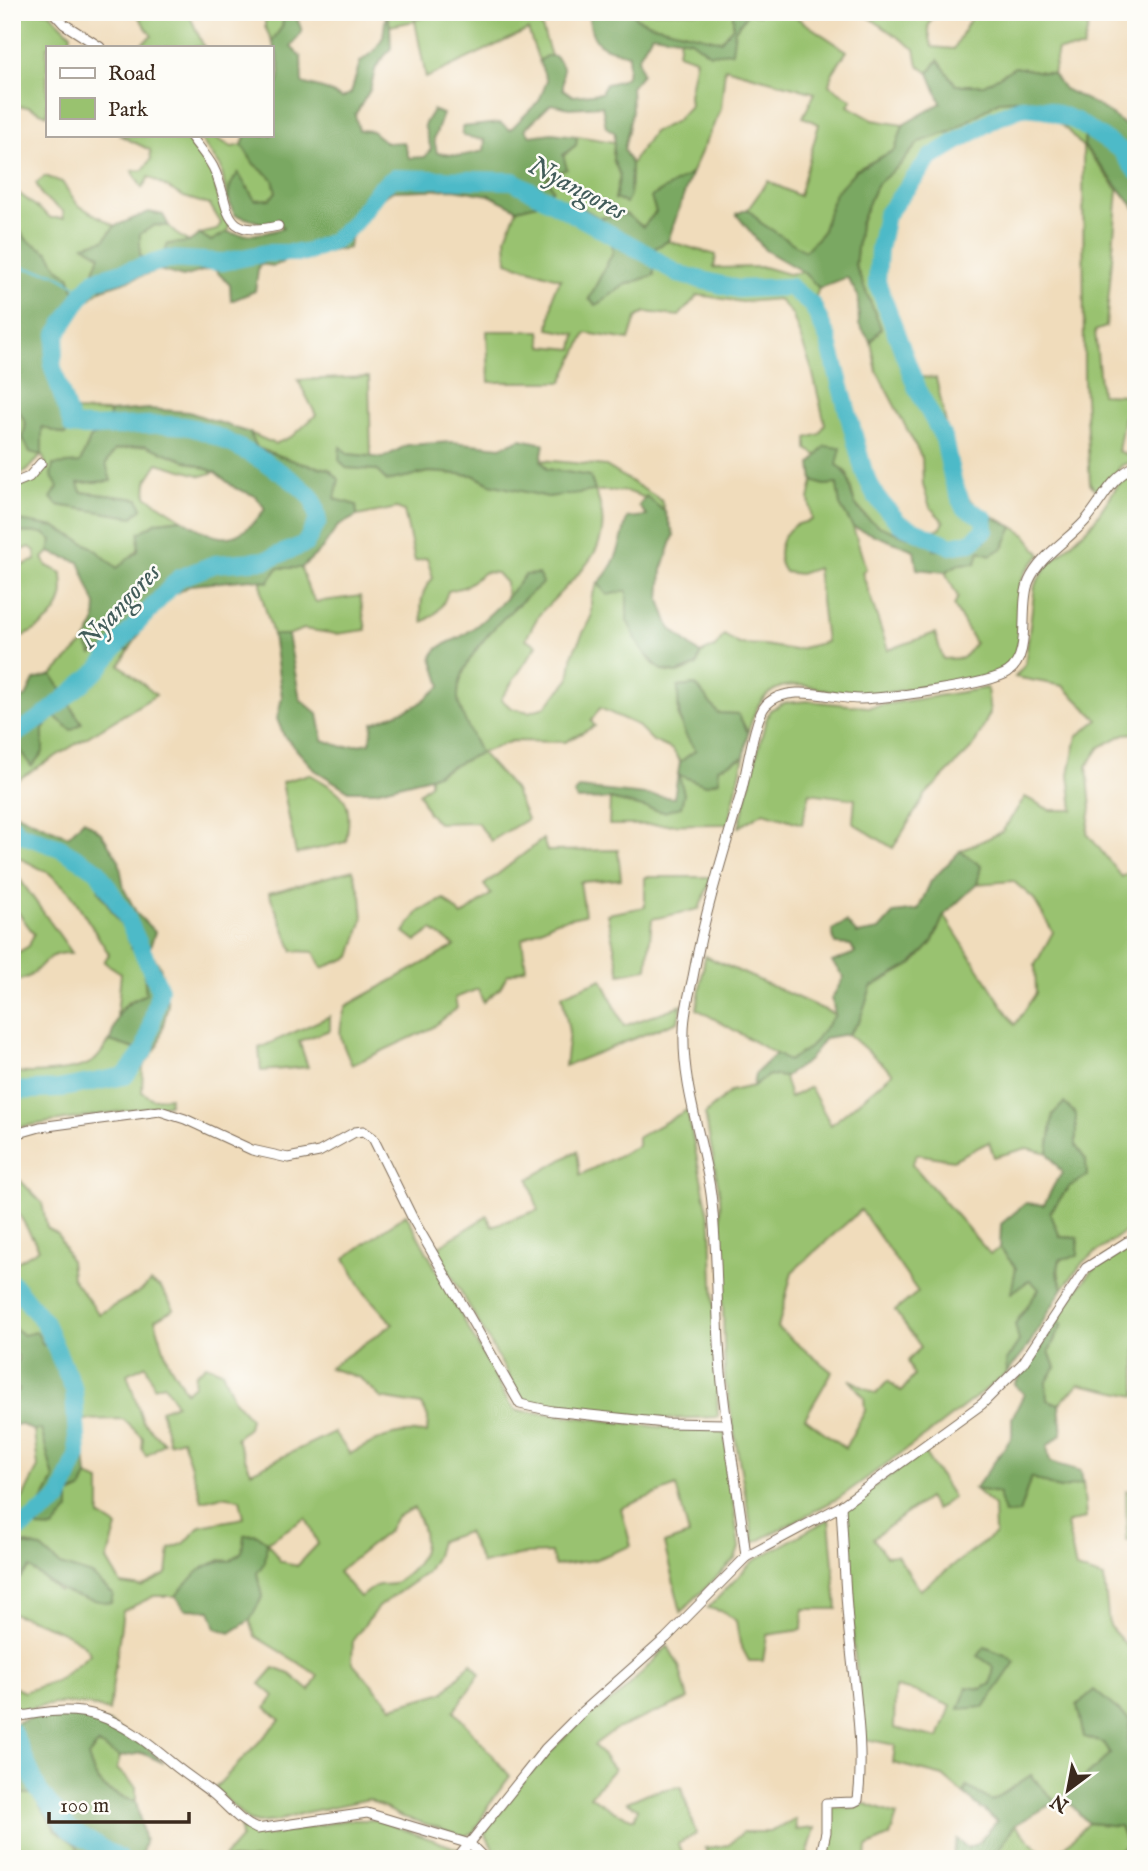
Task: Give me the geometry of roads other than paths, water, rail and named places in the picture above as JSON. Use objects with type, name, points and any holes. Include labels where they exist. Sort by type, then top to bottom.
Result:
[{"type":"street","points":[[53,12],[64,24],[98,46]]},
{"type":"street","points":[[191,136],[212,165],[219,181],[224,205],[233,222],[244,228],[278,226]]},
{"type":"street","points":[[12,484],[29,477],[41,463]]},
{"type":"street","points":[[746,1556],[720,1359],[710,1189],[687,1078],[684,1033],[694,967],[709,899],[763,710],[774,700],[795,694],[857,699],[892,696],[1000,677],[1011,670],[1019,658],[1026,594],[1033,573],[1084,522],[1114,481],[1136,466]]},
{"type":"street","points":[[12,1135],[40,1127],[160,1111],[185,1119],[251,1150],[288,1158],[319,1152],[355,1132],[363,1131],[373,1138],[414,1221],[517,1401],[533,1408],[552,1411],[666,1423],[727,1424]]},
{"type":"street","points":[[457,1859],[545,1749],[666,1638],[746,1556],[841,1506],[982,1404],[1023,1363],[1086,1268],[1127,1242],[1136,1241]]},
{"type":"street","points":[[820,1859],[826,1832],[826,1803],[854,1802],[858,1800],[859,1787],[859,1717],[850,1650],[841,1506]]},
{"type":"street","points":[[13,1718],[36,1712],[67,1710],[95,1713],[115,1721],[212,1793],[246,1825],[257,1829],[367,1813],[470,1844],[485,1859]]},
{"type":"waterway","name":"Nyangores","points":[[12,736],[44,716],[98,670],[179,578],[215,564],[266,560],[305,544],[318,521],[312,498],[300,487],[250,454],[213,435],[197,429],[170,425],[72,426],[52,365],[57,334],[95,280],[168,259],[223,262],[266,253],[304,253],[334,241],[353,224],[380,188],[394,178],[513,181],[647,254],[678,274],[738,289],[790,287],[813,306],[828,339],[864,472],[876,497],[900,524],[951,546],[971,542],[985,530],[984,518],[963,506],[953,481],[944,439],[917,389],[877,282],[879,249],[886,215],[930,158],[994,119],[1023,107],[1045,109],[1076,121],[1121,150],[1136,171]]},
{"type":"waterway","points":[[12,261],[24,268],[53,273],[85,291]]},
{"type":"waterway","name":"Nyangores","points":[[12,826],[18,833],[60,848],[97,870],[125,914],[160,989],[145,1050],[125,1076],[58,1089],[12,1091]]},
{"type":"waterway","name":"Nyangores","points":[[12,1283],[45,1323],[74,1390],[78,1455],[59,1500],[12,1534]]},
{"type":"waterway","name":"Nyangores","points":[[12,1731],[39,1791],[69,1829],[120,1859]]}]
